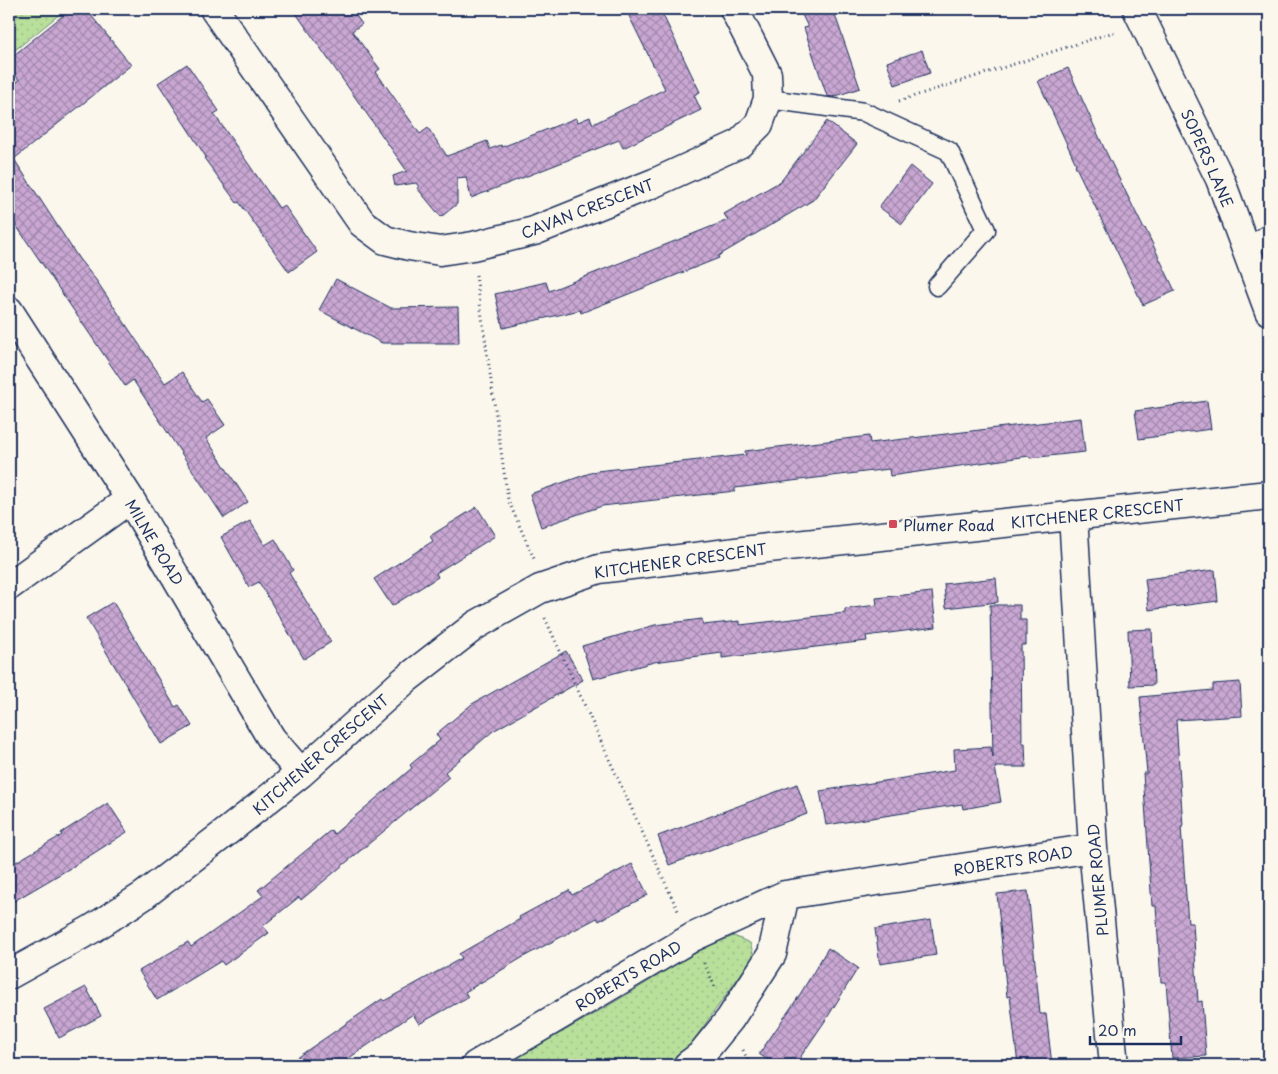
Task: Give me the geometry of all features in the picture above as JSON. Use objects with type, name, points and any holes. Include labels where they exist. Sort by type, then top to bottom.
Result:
[{"type":"street","name":"CAVAN CRESCENT","points":[[214,9],[362,222],[385,240],[440,251],[473,246],[534,231],[654,183],[739,144],[759,124],[768,99],[767,74],[734,9]]},
{"type":"street","name":"SOPERS LANE","points":[[1140,16],[1220,179],[1269,311]]},
{"type":"street","name":"MILNE ROAD","points":[[9,311],[130,499],[271,738],[301,772]]},
{"type":"street","name":"KITCHENER CRESCENT","points":[[9,975],[92,929],[143,896],[301,772],[405,680],[476,624],[540,589],[599,569],[778,546],[1269,495]]},
{"type":"street","points":[[9,586],[130,499]]},
{"type":"street","name":"PLUMER ROAD","points":[[1073,515],[1093,848],[1114,1065]]},
{"type":"street","name":"ROBERTS ROAD","points":[[476,1065],[693,937],[785,895],[1093,848]]},
{"type":"street","points":[[688,1065],[700,1056],[730,1018],[772,954],[785,895]]},
{"type":"lane","points":[[768,99],[864,112],[949,152],[986,230],[937,286]]},
{"type":"lane","points":[[1246,250],[1269,233]]},
{"type":"path","points":[[864,112],[1140,16]]},
{"type":"path","points":[[473,246],[508,500],[534,558],[543,616],[679,913],[693,937],[750,1065]]},
{"type":"green space","points":[[9,9],[66,9],[9,55]]},
{"type":"green space","points":[[734,936],[750,943],[754,956],[686,1051],[667,1065],[503,1065],[695,954]]},
{"type":"building","points":[[71,9],[86,9],[131,65],[14,159],[79,259],[96,280],[165,383],[182,372],[202,402],[207,399],[225,425],[206,438],[248,502],[224,518],[133,380],[125,386],[9,215],[9,88],[19,80],[9,67],[9,59]]},
{"type":"building","points":[[293,9],[351,9],[362,24],[352,31],[380,69],[376,72],[420,134],[428,128],[447,156],[487,141],[490,149],[501,145],[502,147],[576,118],[578,122],[590,117],[593,124],[665,89],[629,16],[643,9],[660,9],[700,92],[694,95],[701,110],[623,148],[619,140],[471,198],[466,177],[457,178],[457,204],[441,217],[417,188],[419,187],[416,183],[395,186],[393,176],[407,171]]},
{"type":"building","points":[[799,9],[833,9],[860,88],[833,97],[827,96],[804,28],[808,27]]},
{"type":"building","points":[[922,50],[930,73],[895,85],[887,62]]},
{"type":"building","points":[[187,64],[219,111],[214,114],[279,208],[284,205],[317,252],[289,272],[239,202],[237,203],[204,158],[206,157],[158,83]]},
{"type":"building","points":[[1068,68],[1105,150],[1175,291],[1143,305],[1075,165],[1038,81]]},
{"type":"building","points":[[827,121],[857,144],[813,200],[718,256],[719,258],[581,313],[580,310],[503,328],[495,294],[546,282],[549,291],[728,220],[724,214],[781,181]]},
{"type":"building","points":[[910,166],[932,184],[902,224],[879,207]]},
{"type":"building","points":[[336,279],[391,308],[458,307],[459,343],[382,343],[319,310]]},
{"type":"building","points":[[1207,401],[1211,429],[1139,439],[1135,411]]},
{"type":"building","points":[[1081,418],[1085,452],[1030,458],[1029,456],[890,476],[889,469],[735,488],[735,491],[602,506],[541,527],[530,494],[596,471],[746,455],[745,451],[869,436],[870,443]]},
{"type":"building","points":[[477,507],[495,536],[436,573],[438,577],[392,606],[374,579],[433,541],[430,536]]},
{"type":"building","points":[[250,521],[265,545],[275,539],[293,570],[289,573],[331,642],[304,659],[259,582],[249,587],[221,537]]},
{"type":"building","points":[[1215,570],[1218,601],[1149,610],[1145,579]]},
{"type":"building","points":[[996,578],[998,602],[946,608],[944,584]]},
{"type":"building","points":[[932,592],[936,627],[866,636],[867,641],[722,658],[722,653],[654,662],[593,679],[582,646],[655,625],[702,619],[703,625],[740,621],[740,625],[845,613],[845,609],[877,605],[876,598]]},
{"type":"building","points":[[113,602],[175,707],[179,705],[192,726],[161,744],[86,618]]},
{"type":"building","points":[[990,605],[1020,605],[1020,620],[1026,620],[1026,645],[1021,645],[1022,743],[1025,743],[1026,767],[995,767],[1001,802],[963,809],[962,804],[826,825],[820,791],[955,770],[954,749],[991,747],[993,757]]},
{"type":"building","points":[[1152,629],[1154,685],[1130,686],[1128,630]]},
{"type":"building","points":[[566,651],[583,680],[493,731],[445,772],[449,777],[301,900],[299,897],[263,926],[269,933],[224,965],[221,961],[157,1000],[139,971],[188,942],[191,947],[263,896],[258,890],[331,830],[334,834],[412,768],[410,765],[440,740],[436,734],[472,704]]},
{"type":"building","points":[[1240,682],[1242,716],[1176,720],[1188,923],[1193,923],[1198,1002],[1202,1001],[1206,1056],[1172,1058],[1166,982],[1161,982],[1156,906],[1152,906],[1143,773],[1147,773],[1140,697],[1213,690],[1213,684]]},
{"type":"building","points":[[797,784],[807,814],[669,865],[658,836]]},
{"type":"building","points":[[108,803],[127,832],[9,904],[9,866],[62,835],[61,833]]},
{"type":"building","points":[[632,864],[648,895],[599,921],[597,918],[525,956],[465,992],[468,997],[419,1024],[413,1014],[339,1065],[286,1065],[382,999],[384,1001],[462,958],[459,954],[520,919],[519,917],[569,890],[572,895]]},
{"type":"building","points":[[1028,891],[1040,1014],[1046,1014],[1052,1065],[1018,1065],[1010,996],[1007,997],[997,894]]},
{"type":"building","points":[[931,920],[936,955],[880,964],[875,929]]},
{"type":"building","points":[[828,948],[858,968],[795,1065],[775,1065],[759,1054],[799,996]]},
{"type":"building","points":[[86,987],[101,1016],[59,1038],[44,1009]]},
{"type":"place","name":"Plumer Road","points":[[893,524]]}]
